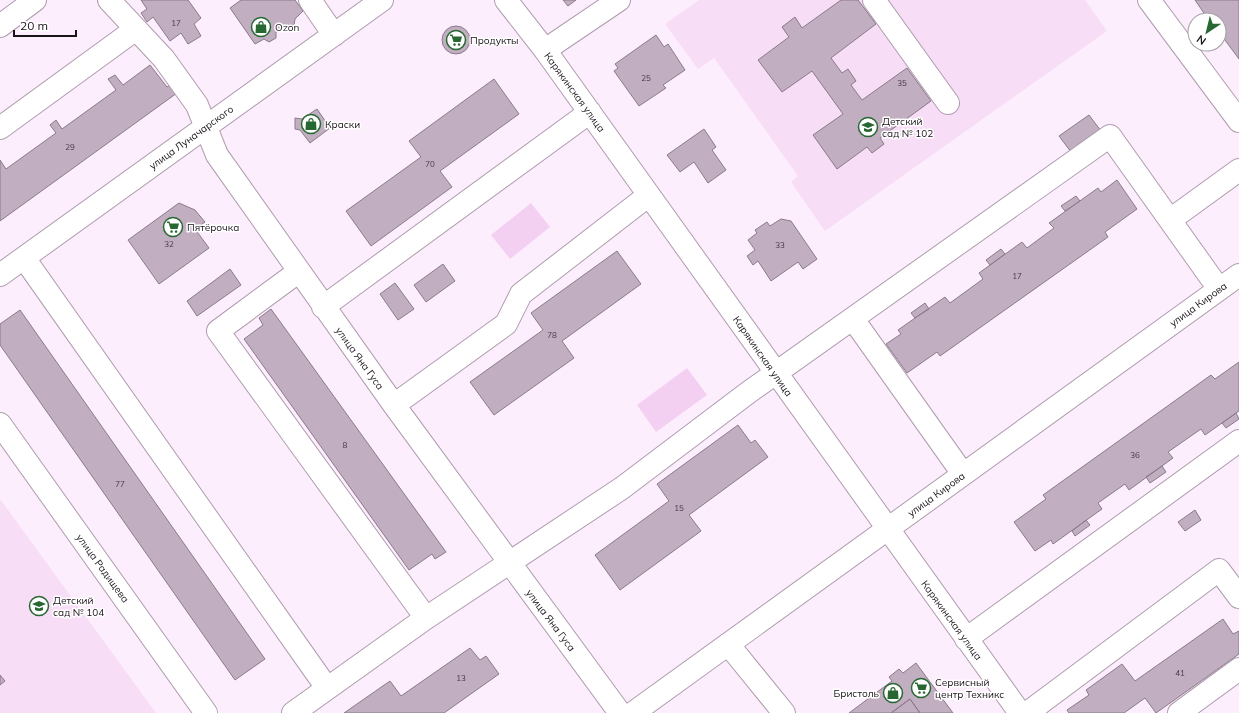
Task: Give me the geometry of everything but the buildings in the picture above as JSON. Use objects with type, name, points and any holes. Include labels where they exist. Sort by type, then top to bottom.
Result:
[{"type":"street","points":[[0,26],[35,0]]},
{"type":"street","name":"улица Яна Гуса","points":[[109,0],[164,58],[185,87],[197,105],[217,155],[298,272],[620,713]]},
{"type":"street","points":[[310,0],[334,35]]},
{"type":"street","name":"улица Луначарского","points":[[0,275],[382,0]]},
{"type":"street","name":"Карякинская улица","points":[[506,0],[590,112],[1020,713]]},
{"type":"street","points":[[545,50],[619,0]]},
{"type":"street","points":[[874,0],[948,103]]},
{"type":"street","points":[[1149,0],[1239,121]]},
{"type":"street","points":[[0,128],[136,29]]},
{"type":"street","points":[[323,307],[590,112]]},
{"type":"street","points":[[293,713],[426,618],[622,488],[776,374],[1110,136],[1219,289]]},
{"type":"street","points":[[1170,220],[1239,170]]},
{"type":"street","points":[[394,405],[506,324],[521,294],[649,195]]},
{"type":"street","points":[[24,258],[327,688]]},
{"type":"street","points":[[298,272],[218,331],[426,618]]},
{"type":"street","name":"улица Кирова","points":[[633,713],[1239,275]]},
{"type":"street","points":[[853,319],[963,474]]},
{"type":"street","name":"улица Радищева","points":[[0,424],[206,713]]},
{"type":"street","points":[[966,639],[1239,441]]},
{"type":"street","points":[[1027,713],[1219,570],[1239,597]]},
{"type":"street","points":[[728,644],[784,713]]},
{"type":"street","points":[[1179,713],[1239,669]]},
{"type":"shaded area","name":"Детский сад № 102","points":[[699,0],[1085,0],[1107,31],[825,231],[791,182],[798,176],[714,58],[698,69],[665,24]]},
{"type":"shaded area","points":[[531,203],[550,227],[510,259],[491,235]]},
{"type":"shaded area","points":[[687,368],[707,395],[656,432],[637,405]]},
{"type":"shaded area","name":"Детский сад № 104","points":[[0,499],[156,713],[0,713]]},
{"type":"place","name":"Ozon","points":[[261,27]]},
{"type":"place","name":"Продукты","points":[[456,40]]},
{"type":"place","name":"Краски","points":[[311,124]]},
{"type":"place","name":"Детский сад № 102","points":[[868,127]]},
{"type":"place","name":"Пятёрочка","points":[[173,227]]},
{"type":"place","name":"Детский сад № 104","points":[[39,606]]},
{"type":"place","name":"Сервисный центр Техникс","points":[[921,688]]},
{"type":"place","name":"Бристоль","points":[[893,693]]}]
